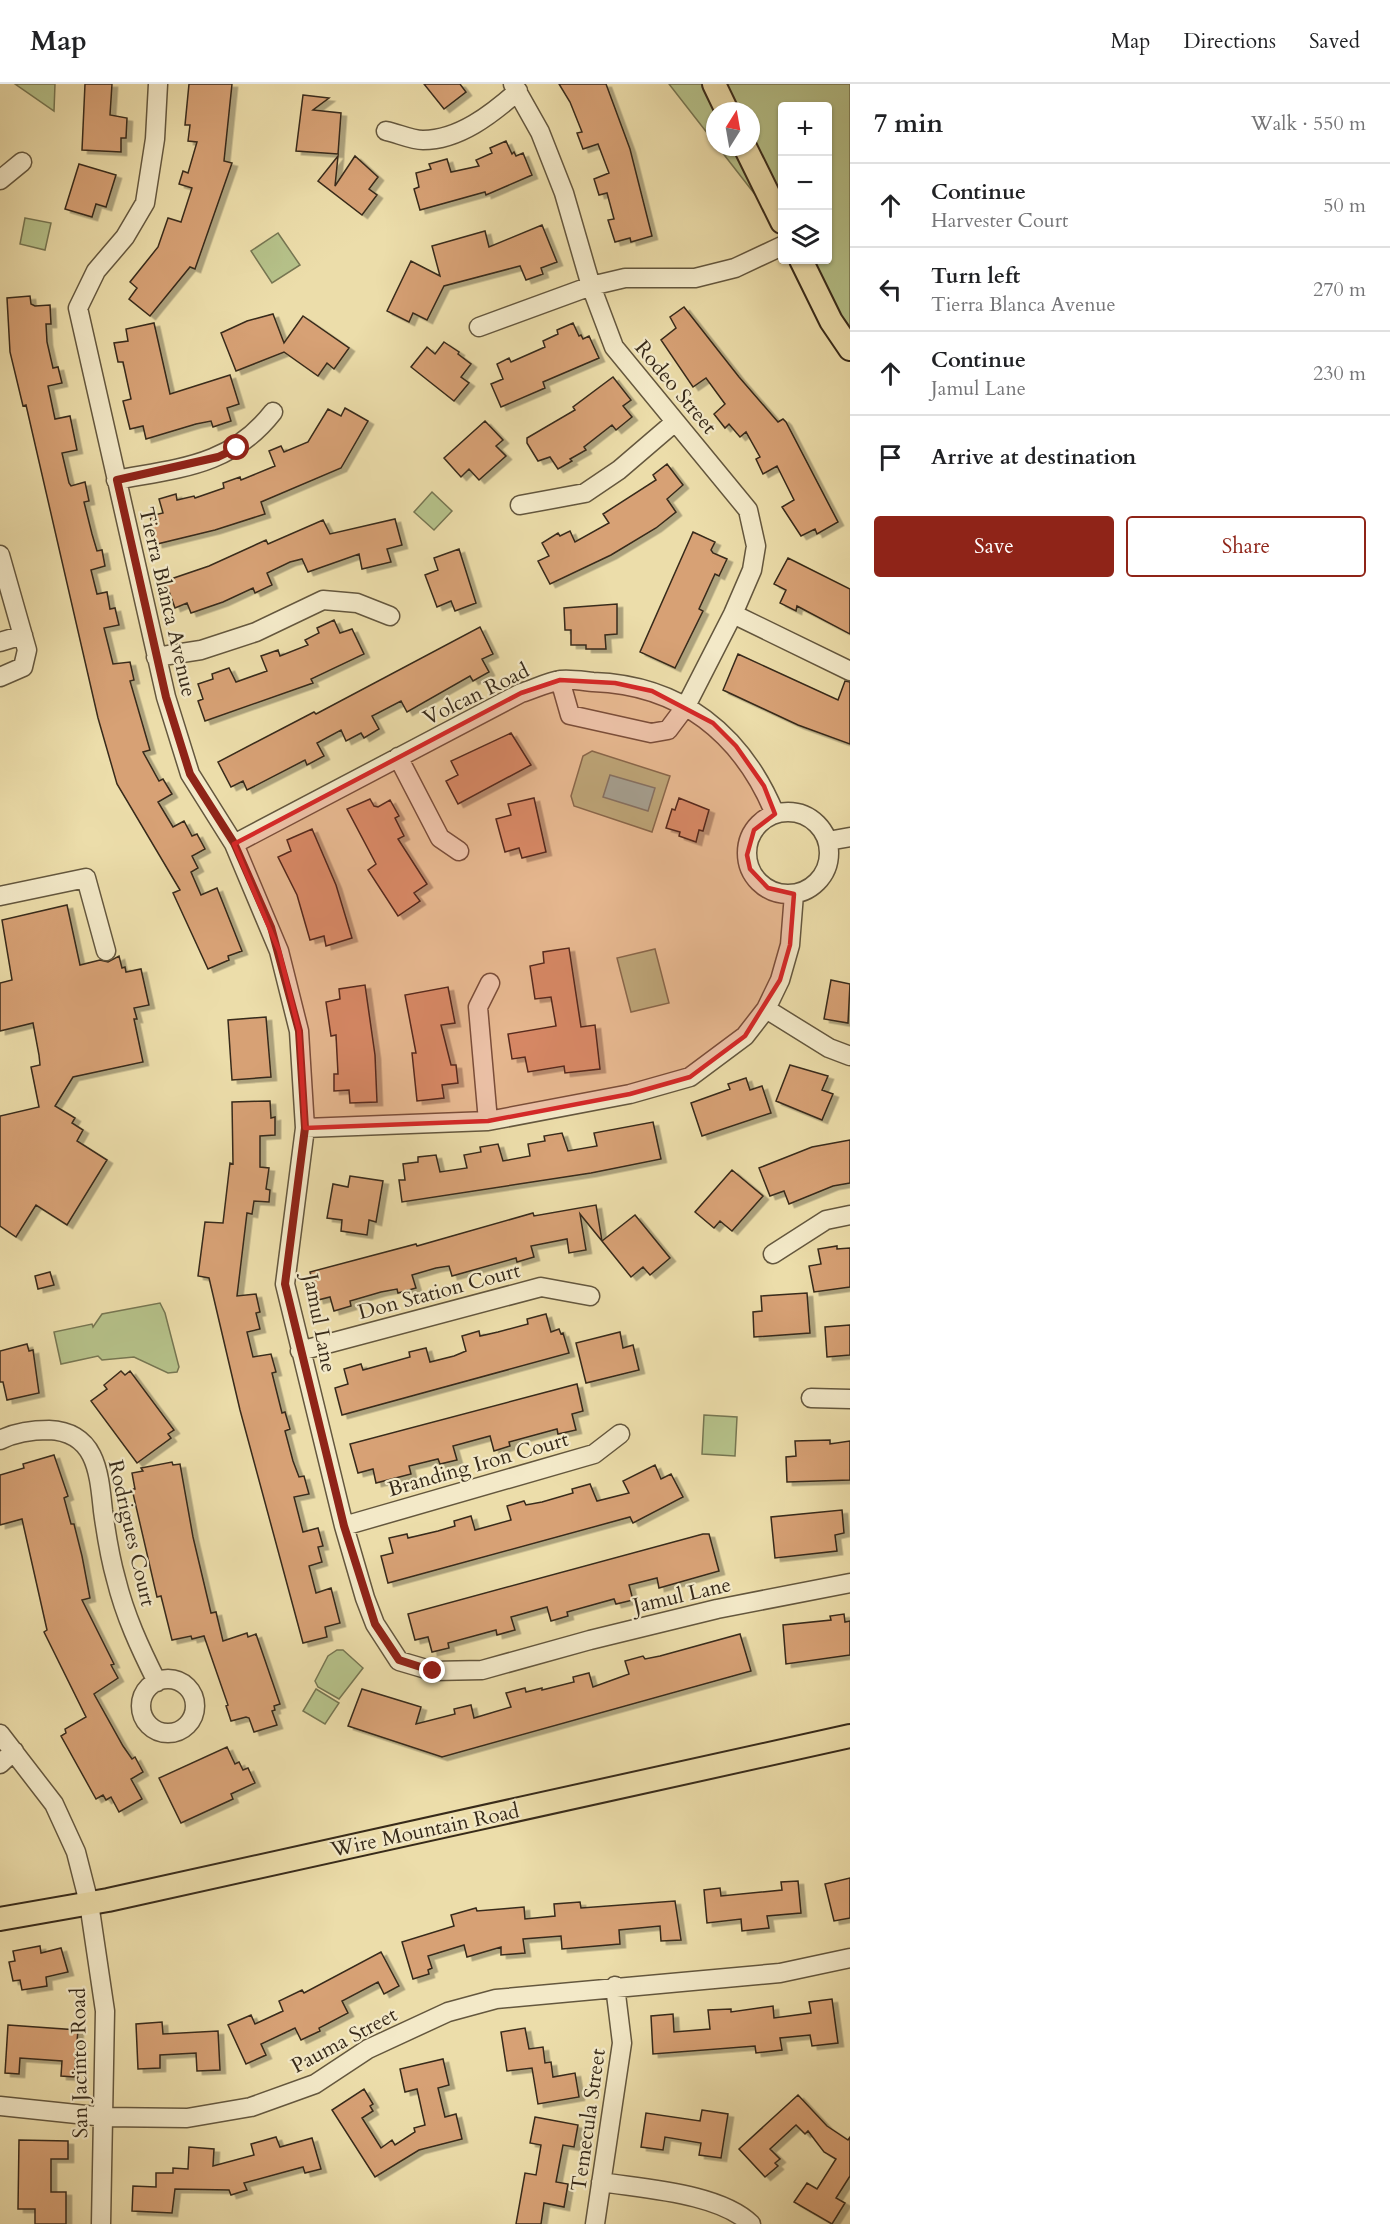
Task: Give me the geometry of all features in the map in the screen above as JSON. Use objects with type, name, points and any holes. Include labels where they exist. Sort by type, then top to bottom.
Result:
[{"type":"main road","points":[[714,84],[723,102]]},
{"type":"main road","points":[[750,156],[778,212]]},
{"type":"main road","points":[[803,264],[831,321],[850,349]]},
{"type":"main road","name":"Wire Mountain Road","points":[[0,1919],[89,1903],[850,1736]]},
{"type":"street","name":"Tierra Blanca Avenue","points":[[158,84],[155,139],[145,203],[125,237],[96,271],[78,308],[156,657],[190,774],[234,843],[279,951],[299,1031],[305,1128]]},
{"type":"street","points":[[386,130],[422,140],[453,134],[490,116],[515,88]]},
{"type":"street","name":"Rodeo Street","points":[[515,88],[540,132],[564,193],[591,286],[614,347],[748,510],[756,546],[752,570],[733,614],[686,706],[668,730],[651,733],[570,715],[560,680]]},
{"type":"street","points":[[0,180],[22,162]]},
{"type":"street","points":[[479,327],[591,286],[624,278],[695,278],[735,268],[778,248]]},
{"type":"street","points":[[117,480],[218,457],[257,433],[273,412]]},
{"type":"street","points":[[520,505],[585,493],[619,471],[675,422]]},
{"type":"street","points":[[0,555],[27,650],[23,667],[0,677]]},
{"type":"street","points":[[156,657],[201,650],[256,632],[323,600],[357,603],[390,616]]},
{"type":"street","points":[[733,614],[850,671]]},
{"type":"street","points":[[0,642],[23,635]]},
{"type":"street","name":"Volcan Road","points":[[234,843],[521,693],[560,680],[615,683],[652,691],[686,706],[713,723],[736,746],[764,786],[775,814]]},
{"type":"street","points":[[398,757],[440,838],[459,851]]},
{"type":"street","points":[[788,812],[807,817],[822,829],[828,841],[830,855],[827,869],[819,881],[794,894],[780,893],[768,888],[757,880],[749,862],[748,842],[754,830],[763,820],[775,814],[788,812]]},
{"type":"street","points":[[828,841],[850,837]]},
{"type":"street","points":[[0,896],[86,878],[106,951]]},
{"type":"street","points":[[305,1128],[488,1121],[630,1094],[690,1077],[745,1036],[766,1009],[780,980],[790,945],[794,894]]},
{"type":"street","points":[[488,1121],[478,1007],[490,983]]},
{"type":"street","points":[[766,1009],[829,1048],[850,1056]]},
{"type":"street","name":"Jamul Lane","points":[[305,1128],[285,1284],[344,1526],[375,1624],[399,1660],[433,1671],[482,1670],[590,1640],[717,1609],[850,1583]]},
{"type":"street","points":[[773,1254],[826,1220],[850,1215]]},
{"type":"street","name":"Don Station Court","points":[[300,1351],[541,1287],[590,1296]]},
{"type":"street","points":[[811,1398],[850,1399]]},
{"type":"street","name":"Rodrigues Court","points":[[0,1440],[30,1430],[59,1431],[78,1438],[94,1458],[102,1481],[103,1512],[115,1578],[132,1632],[157,1682]]},
{"type":"street","name":"Branding Iron Court","points":[[344,1526],[594,1454],[620,1434]]},
{"type":"street","name":"San Jacinto Road","points":[[0,1734],[54,1804],[76,1852],[89,1903],[105,2011],[105,2117],[101,2224]]},
{"type":"street","points":[[0,1764],[14,1751]]},
{"type":"street","name":"Pauma Street","points":[[0,2106],[105,2117],[187,2118],[251,2108],[315,2084],[368,2049],[448,2012],[496,1999],[615,1986],[780,1973],[850,1958]]},
{"type":"street","name":"Temecula Street","points":[[595,2224],[622,2043],[615,1986]]},
{"type":"street","points":[[601,2182],[701,2199],[740,2213],[751,2224]]},
{"type":"highlighted area","points":[[560,680],[615,683],[652,691],[713,723],[736,746],[764,786],[775,814],[754,830],[747,855],[750,869],[768,888],[794,894],[790,945],[780,980],[745,1036],[690,1077],[630,1094],[488,1121],[305,1128],[299,1031],[279,951],[234,844],[521,693]]},
{"type":"green space","points":[[15,84],[55,84],[54,111]]},
{"type":"green space","points":[[669,84],[850,84],[850,349],[803,264],[832,264],[832,102],[778,102],[778,224],[725,156],[760,156],[760,102],[706,102],[706,131]]},
{"type":"green space","points":[[25,218],[51,223],[45,250],[20,244]]},
{"type":"green space","points":[[278,233],[300,265],[272,283],[251,251]]},
{"type":"green space","points":[[432,492],[452,511],[434,530],[414,512]]},
{"type":"green space","points":[[592,751],[670,776],[652,832],[574,806],[571,796],[583,756]]},
{"type":"green space","points":[[655,949],[669,1003],[631,1012],[617,958]]},
{"type":"green space","points":[[160,1303],[165,1313],[179,1367],[177,1372],[168,1373],[134,1357],[102,1360],[98,1356],[61,1364],[54,1332],[92,1324],[93,1327],[102,1314]]},
{"type":"green space","points":[[704,1415],[737,1417],[735,1456],[702,1454]]},
{"type":"green space","points":[[337,1650],[343,1650],[363,1668],[339,1699],[318,1687],[315,1681],[328,1656]]},
{"type":"green space","points":[[316,1689],[339,1703],[325,1724],[303,1711]]},
{"type":"shaded area","points":[[610,775],[655,788],[648,811],[603,797]]},
{"type":"building","points":[[85,84],[112,84],[110,115],[127,118],[126,138],[121,138],[121,152],[82,150]]},
{"type":"building","points":[[189,84],[232,84],[224,161],[232,163],[195,269],[190,267],[150,316],[129,299],[137,288],[130,282],[158,247],[168,218],[181,222],[192,188],[179,184],[183,171],[188,173],[197,142],[188,141],[190,125],[185,125]]},
{"type":"building","points":[[424,84],[460,84],[466,92],[444,109]]},
{"type":"building","points":[[559,84],[606,84],[630,149],[652,236],[631,242],[630,238],[615,242],[608,220],[614,219],[607,193],[599,195],[594,179],[609,173],[598,144],[583,149],[577,133],[582,132],[570,102]]},
{"type":"building","points":[[303,95],[329,98],[313,110],[341,113],[338,154],[296,151]]},
{"type":"building","points":[[506,141],[512,154],[514,152],[516,156],[523,153],[532,175],[486,195],[485,192],[420,210],[414,189],[419,187],[416,173],[431,169],[429,164],[447,159],[451,172],[479,166],[476,160],[492,153],[490,148]]},
{"type":"building","points":[[338,156],[335,186],[355,156],[378,177],[369,189],[377,195],[362,215],[318,181]]},
{"type":"building","points":[[79,164],[116,175],[106,207],[96,204],[92,217],[65,209]]},
{"type":"building","points":[[542,225],[557,262],[541,268],[543,274],[526,280],[520,266],[444,286],[427,320],[413,313],[409,322],[387,311],[411,261],[440,276],[432,246],[485,231],[489,247]]},
{"type":"building","points":[[30,296],[31,304],[35,306],[50,305],[51,324],[46,324],[47,342],[53,368],[58,367],[62,383],[48,386],[55,419],[70,416],[77,450],[62,453],[69,483],[71,486],[85,482],[89,501],[84,502],[92,534],[97,551],[102,550],[105,566],[91,570],[97,594],[107,592],[110,609],[115,608],[119,625],[104,628],[113,664],[130,662],[134,680],[130,681],[150,750],[143,752],[159,781],[163,779],[172,794],[158,802],[173,827],[184,821],[192,836],[197,834],[205,849],[192,856],[198,868],[191,872],[201,895],[217,888],[242,951],[228,956],[229,960],[208,969],[173,893],[180,890],[117,784],[98,718],[26,405],[23,406],[10,352],[7,298]]},
{"type":"building","points":[[684,307],[778,422],[783,419],[786,422],[838,522],[817,534],[815,529],[801,536],[782,507],[794,500],[777,466],[763,474],[756,459],[760,457],[746,432],[740,437],[729,424],[725,428],[714,414],[725,404],[706,378],[693,387],[661,340],[676,328],[670,317]]},
{"type":"building","points":[[273,314],[284,343],[303,316],[349,348],[334,369],[327,363],[318,376],[284,352],[236,371],[221,333],[247,321]]},
{"type":"building","points":[[154,323],[170,394],[230,375],[239,404],[227,408],[231,421],[213,427],[211,421],[196,424],[146,439],[143,426],[130,429],[123,401],[131,399],[123,362],[118,362],[114,343],[128,341],[126,329]]},
{"type":"building","points":[[573,323],[579,336],[581,335],[583,339],[589,336],[599,358],[543,382],[545,388],[501,407],[491,384],[503,379],[497,364],[509,358],[511,362],[545,347],[543,341],[558,334],[557,330]]},
{"type":"building","points":[[444,342],[471,364],[461,377],[469,383],[454,401],[411,367],[427,347],[435,354]]},
{"type":"building","points":[[613,377],[631,400],[623,406],[632,417],[616,430],[612,425],[584,447],[586,450],[558,469],[550,457],[538,461],[527,443],[527,438],[575,410],[573,407]]},
{"type":"building","points":[[345,408],[368,421],[341,468],[261,502],[265,514],[215,530],[157,544],[150,516],[163,513],[159,499],[176,494],[177,500],[194,496],[195,498],[224,488],[223,483],[240,477],[241,480],[275,466],[269,451],[281,446],[284,452],[308,442],[328,409],[341,416]]},
{"type":"building","points":[[485,421],[503,440],[496,446],[506,456],[479,480],[469,469],[461,477],[444,458]]},
{"type":"building","points":[[667,464],[683,485],[667,499],[676,512],[656,528],[611,555],[550,584],[538,561],[549,556],[542,543],[558,533],[560,536],[570,531],[575,542],[609,523],[603,514],[656,480],[653,475]]},
{"type":"building","points":[[395,519],[402,545],[387,549],[391,562],[362,569],[359,554],[308,572],[302,559],[290,562],[267,573],[272,585],[255,593],[253,588],[191,613],[187,603],[175,608],[166,583],[168,580],[209,566],[266,540],[268,544],[323,520],[330,534]]},
{"type":"building","points":[[693,532],[715,542],[711,550],[713,553],[727,559],[719,576],[715,574],[699,609],[703,611],[675,668],[640,652]]},
{"type":"building","points":[[459,549],[476,603],[455,611],[451,601],[437,607],[425,575],[438,570],[434,558]]},
{"type":"building","points":[[788,558],[850,589],[850,634],[797,606],[796,611],[780,603],[786,590],[774,584]]},
{"type":"building","points":[[617,604],[617,634],[605,635],[606,649],[586,649],[586,645],[571,645],[571,630],[565,630],[564,608]]},
{"type":"building","points":[[334,620],[340,633],[352,629],[364,654],[311,679],[313,683],[205,721],[198,701],[203,699],[198,684],[213,679],[212,674],[229,668],[236,682],[267,671],[261,656],[278,650],[280,656],[308,645],[305,640],[319,633],[317,628]]},
{"type":"building","points":[[480,627],[493,654],[482,659],[489,672],[473,681],[470,676],[407,712],[401,701],[372,716],[379,729],[364,738],[361,733],[346,741],[341,730],[317,743],[324,756],[307,765],[305,760],[247,790],[243,781],[231,787],[218,762],[314,712],[316,714]]},
{"type":"building","points":[[738,654],[838,700],[845,681],[850,682],[850,744],[798,725],[723,690]]},
{"type":"building","points":[[511,733],[531,765],[458,804],[446,781],[458,775],[451,761]]},
{"type":"building","points":[[534,798],[546,852],[522,858],[519,848],[505,852],[496,819],[511,815],[508,804]]},
{"type":"building","points":[[679,798],[709,810],[703,831],[699,830],[696,842],[679,836],[680,832],[666,828],[672,809],[675,810]]},
{"type":"building","points":[[370,799],[374,806],[378,807],[390,800],[399,816],[395,818],[404,836],[398,839],[427,884],[414,893],[420,901],[398,916],[368,870],[376,864],[347,809]]},
{"type":"building","points":[[312,829],[336,885],[352,938],[326,946],[324,936],[310,940],[297,895],[278,857],[291,851],[287,840]]},
{"type":"building","points":[[67,905],[80,965],[100,960],[108,962],[119,956],[122,968],[125,967],[126,972],[141,969],[149,1005],[134,1008],[137,1019],[134,1019],[143,1062],[73,1077],[55,1106],[75,1118],[72,1123],[83,1130],[77,1141],[107,1160],[67,1225],[36,1205],[16,1237],[0,1226],[0,1116],[39,1107],[31,1067],[40,1065],[33,1023],[0,1031],[0,983],[12,980],[2,920]]},
{"type":"building","points":[[569,948],[581,1027],[595,1025],[600,1069],[565,1073],[564,1066],[528,1072],[525,1057],[512,1059],[508,1034],[556,1026],[551,997],[535,999],[530,966],[544,963],[543,952]]},
{"type":"building","points":[[831,980],[850,984],[848,1023],[824,1019]]},
{"type":"building","points":[[365,985],[375,1055],[377,1102],[350,1103],[349,1090],[334,1091],[334,1074],[338,1074],[336,1035],[331,1036],[326,1002],[340,999],[339,989]]},
{"type":"building","points":[[448,987],[455,1023],[441,1025],[451,1065],[456,1065],[458,1083],[442,1085],[444,1098],[417,1101],[412,1053],[416,1053],[405,995]]},
{"type":"building","points":[[266,1017],[271,1077],[232,1080],[228,1020]]},
{"type":"building","points":[[790,1065],[828,1076],[822,1090],[833,1094],[822,1120],[776,1101]]},
{"type":"building","points":[[746,1078],[750,1090],[762,1086],[771,1113],[702,1136],[691,1103],[730,1089],[728,1084]]},
{"type":"building","points":[[270,1101],[271,1118],[275,1117],[275,1135],[260,1136],[260,1167],[269,1168],[266,1189],[270,1190],[269,1202],[254,1201],[252,1214],[247,1213],[237,1296],[256,1294],[260,1312],[256,1313],[260,1329],[247,1332],[253,1357],[271,1354],[276,1372],[272,1373],[282,1413],[285,1412],[290,1429],[285,1431],[293,1461],[299,1477],[304,1476],[309,1494],[294,1497],[303,1532],[318,1528],[323,1546],[318,1547],[322,1562],[309,1566],[316,1593],[331,1588],[340,1623],[325,1627],[327,1637],[303,1643],[240,1410],[209,1278],[198,1276],[205,1222],[223,1223],[230,1163],[233,1164],[232,1102]]},
{"type":"building","points":[[653,1122],[661,1159],[591,1173],[402,1202],[399,1180],[405,1180],[403,1164],[418,1162],[418,1157],[436,1155],[440,1172],[467,1168],[464,1155],[481,1152],[480,1147],[498,1144],[503,1161],[530,1156],[528,1144],[545,1141],[544,1136],[562,1133],[568,1151],[597,1146],[594,1133]]},
{"type":"building","points":[[850,1140],[850,1183],[833,1186],[789,1204],[784,1191],[770,1196],[759,1168],[812,1147]]},
{"type":"building","points":[[732,1170],[763,1196],[732,1231],[720,1221],[714,1228],[695,1212]]},
{"type":"building","points":[[350,1176],[383,1181],[376,1222],[369,1220],[367,1235],[341,1231],[342,1220],[327,1218],[333,1184],[348,1187]]},
{"type":"building","points":[[596,1205],[602,1241],[580,1214],[586,1250],[569,1253],[567,1239],[531,1246],[534,1257],[517,1262],[516,1258],[452,1276],[449,1266],[412,1275],[416,1288],[398,1293],[397,1289],[381,1292],[350,1301],[351,1306],[334,1311],[330,1297],[318,1300],[310,1272],[416,1244],[417,1246],[533,1213],[534,1216]]},
{"type":"building","points":[[635,1215],[670,1258],[650,1275],[643,1267],[631,1277],[602,1241]]},
{"type":"building","points":[[837,1246],[837,1249],[850,1248],[850,1287],[814,1292],[809,1266],[821,1264],[818,1249]]},
{"type":"building","points":[[50,1272],[54,1285],[38,1289],[35,1276]]},
{"type":"building","points":[[807,1293],[810,1333],[754,1337],[753,1312],[762,1311],[761,1296]]},
{"type":"building","points":[[546,1314],[551,1332],[559,1329],[561,1334],[563,1333],[569,1353],[342,1415],[335,1388],[348,1384],[344,1369],[361,1364],[363,1370],[410,1357],[409,1352],[426,1348],[430,1362],[454,1356],[466,1351],[462,1336],[479,1331],[480,1336],[498,1332],[528,1324],[527,1319]]},
{"type":"building","points":[[850,1325],[850,1355],[827,1357],[825,1327]]},
{"type":"building","points":[[620,1332],[623,1348],[633,1345],[639,1370],[586,1383],[576,1343]]},
{"type":"building","points":[[27,1344],[29,1351],[33,1350],[39,1393],[7,1400],[3,1382],[0,1382],[0,1351]]},
{"type":"building","points":[[121,1371],[125,1375],[130,1371],[174,1430],[168,1434],[171,1438],[137,1463],[91,1401],[107,1389],[104,1385]]},
{"type":"building","points":[[577,1384],[583,1411],[572,1414],[576,1430],[558,1434],[557,1429],[509,1442],[510,1446],[494,1451],[490,1436],[453,1446],[457,1460],[440,1464],[438,1459],[409,1466],[411,1474],[376,1483],[373,1469],[358,1473],[350,1444]]},
{"type":"building","points":[[830,1440],[830,1444],[850,1441],[850,1480],[787,1482],[786,1457],[796,1456],[795,1441]]},
{"type":"building","points":[[54,1455],[68,1496],[64,1498],[71,1524],[74,1524],[82,1556],[90,1598],[82,1600],[114,1664],[111,1665],[118,1678],[94,1694],[123,1746],[132,1759],[135,1757],[143,1772],[131,1779],[142,1799],[119,1812],[111,1797],[106,1800],[103,1795],[96,1799],[61,1736],[66,1733],[65,1729],[86,1717],[44,1632],[47,1630],[22,1519],[0,1525],[0,1475],[24,1468],[23,1464]]},
{"type":"building","points":[[172,1462],[173,1465],[180,1464],[193,1537],[211,1613],[216,1612],[223,1641],[247,1633],[248,1637],[256,1634],[280,1704],[274,1706],[275,1710],[272,1711],[277,1725],[254,1732],[249,1718],[231,1721],[226,1706],[228,1705],[204,1636],[172,1640],[161,1596],[157,1597],[132,1489],[135,1489],[132,1473],[143,1471],[141,1468]]},
{"type":"building","points":[[655,1465],[661,1479],[671,1474],[683,1497],[633,1523],[630,1517],[388,1583],[381,1556],[393,1553],[389,1538],[407,1534],[408,1538],[438,1531],[455,1526],[454,1521],[471,1516],[475,1530],[511,1520],[507,1506],[524,1501],[526,1505],[542,1502],[573,1493],[572,1489],[590,1484],[597,1501],[629,1493],[623,1481]]},
{"type":"building","points":[[842,1510],[844,1533],[835,1535],[837,1551],[775,1558],[771,1517]]},
{"type":"building","points":[[709,1534],[719,1571],[659,1588],[657,1578],[629,1585],[633,1600],[616,1604],[614,1599],[567,1612],[568,1616],[551,1621],[547,1607],[511,1617],[515,1630],[497,1635],[496,1630],[448,1643],[449,1648],[432,1652],[428,1637],[415,1640],[408,1614]]},
{"type":"building","points":[[844,1614],[845,1622],[850,1621],[850,1655],[786,1664],[783,1625],[831,1620],[830,1616]]},
{"type":"building","points":[[740,1634],[751,1671],[442,1757],[348,1726],[362,1689],[421,1707],[416,1724],[455,1714],[454,1709],[471,1705],[474,1718],[511,1707],[506,1693],[525,1688],[526,1692],[542,1688],[542,1690],[574,1682],[573,1677],[589,1673],[593,1687],[629,1674],[625,1661],[643,1656],[645,1659],[660,1656]]},
{"type":"building","points":[[227,1747],[235,1764],[239,1762],[243,1770],[248,1768],[255,1783],[231,1794],[233,1799],[181,1823],[159,1778]]},
{"type":"building","points":[[850,1878],[850,1918],[834,1921],[825,1884]]},
{"type":"building","points":[[798,1881],[801,1913],[767,1916],[769,1928],[742,1931],[741,1919],[707,1923],[704,1890],[720,1888],[721,1896],[782,1890],[781,1882]]},
{"type":"building","points":[[675,1901],[681,1940],[661,1941],[660,1926],[619,1930],[620,1944],[562,1949],[561,1936],[523,1939],[525,1953],[501,1955],[501,1947],[467,1957],[464,1945],[428,1956],[432,1968],[428,1970],[429,1974],[413,1979],[402,1942],[454,1926],[451,1915],[476,1908],[477,1911],[524,1907],[525,1919],[555,1916],[554,1904],[580,1902],[581,1908]]},
{"type":"building","points":[[40,1946],[41,1953],[61,1948],[68,1972],[46,1977],[47,1986],[22,1990],[20,1980],[13,1981],[9,1962],[15,1961],[13,1951]]},
{"type":"building","points":[[381,1952],[399,1986],[384,1994],[378,1982],[342,2001],[348,2013],[319,2028],[320,2031],[301,2040],[295,2028],[261,2044],[266,2055],[246,2064],[228,2025],[251,2015],[255,2024],[283,2011],[279,2001],[302,1990],[304,1993]]},
{"type":"building","points":[[832,1999],[838,2043],[812,2046],[810,2035],[780,2038],[782,2050],[756,2053],[755,2046],[653,2054],[651,2016],[673,2014],[674,2032],[710,2029],[708,2010],[731,2009],[731,2012],[773,2006],[774,2018],[811,2013],[809,2002]]},
{"type":"building","points":[[162,2022],[163,2034],[218,2031],[220,2070],[197,2071],[196,2053],[160,2055],[160,2068],[138,2069],[136,2024]]},
{"type":"building","points":[[8,2025],[78,2030],[74,2077],[61,2076],[62,2061],[20,2058],[19,2074],[5,2073]]},
{"type":"building","points":[[525,2028],[529,2049],[543,2047],[545,2063],[551,2062],[553,2077],[575,2073],[579,2097],[538,2104],[532,2068],[507,2071],[501,2032]]},
{"type":"building","points":[[443,2059],[449,2085],[438,2088],[445,2117],[456,2114],[462,2139],[419,2150],[375,2177],[332,2110],[364,2089],[373,2104],[370,2106],[373,2111],[362,2118],[381,2148],[392,2140],[395,2145],[415,2132],[414,2128],[425,2125],[417,2089],[405,2092],[400,2069]]},
{"type":"building","points":[[798,2095],[827,2126],[848,2140],[850,2137],[850,2176],[836,2198],[845,2203],[832,2224],[794,2202],[807,2183],[817,2189],[836,2159],[824,2152],[808,2131],[805,2134],[796,2125],[770,2149],[780,2159],[775,2163],[778,2166],[765,2177],[739,2149]]},
{"type":"building","points":[[702,2110],[728,2114],[721,2158],[699,2155],[701,2143],[665,2137],[663,2150],[641,2147],[646,2113],[700,2121]]},
{"type":"building","points":[[535,2117],[578,2125],[574,2147],[563,2145],[556,2182],[568,2184],[564,2207],[544,2203],[541,2224],[516,2224],[525,2173],[536,2175],[541,2145],[530,2143]]},
{"type":"building","points":[[276,2137],[280,2147],[312,2138],[321,2169],[305,2173],[303,2167],[244,2183],[247,2190],[231,2195],[229,2190],[175,2189],[172,2213],[132,2211],[133,2186],[156,2187],[156,2173],[173,2173],[173,2168],[188,2169],[189,2147],[214,2149],[213,2166],[254,2155],[251,2144]]},
{"type":"building","points":[[19,2140],[68,2141],[68,2159],[51,2159],[51,2192],[66,2192],[66,2224],[35,2224],[35,2209],[18,2209]]},
{"type":"route","points":[[237,448],[218,457],[174,469],[117,480],[166,697],[190,774],[234,843],[271,927],[299,1031],[305,1128],[291,1223],[285,1284],[344,1526],[375,1624],[399,1660],[433,1671]]}]
